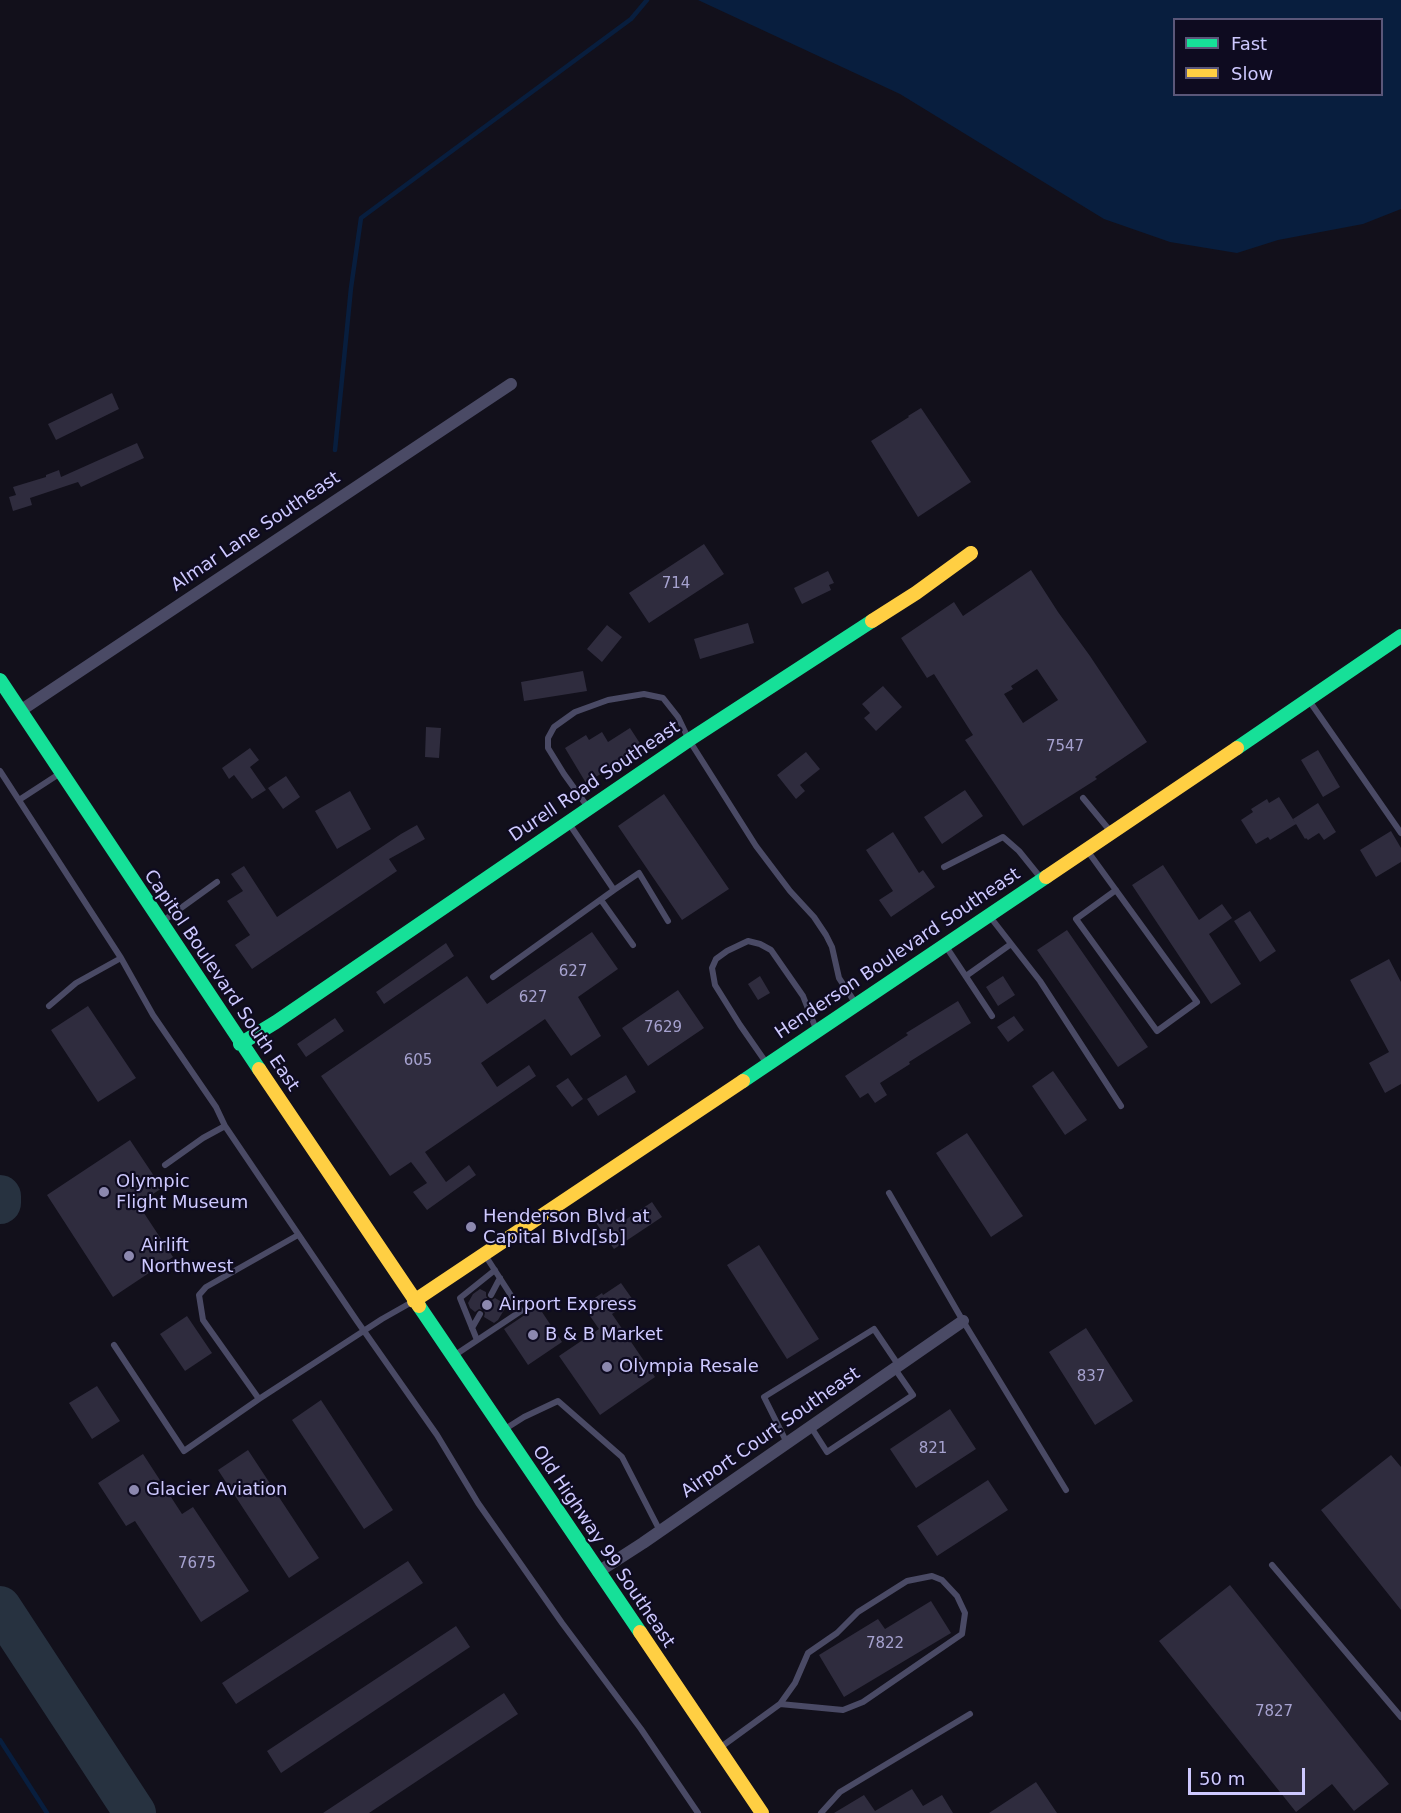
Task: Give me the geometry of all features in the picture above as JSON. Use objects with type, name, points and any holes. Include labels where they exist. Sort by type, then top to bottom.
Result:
[{"type":"street","name":"Almar Lane Southeast","points":[[20,711],[511,384]]},
{"type":"street","name":"Durell Road Southeast","points":[[240,1044],[285,1016],[689,740],[916,593],[971,553]]},
{"type":"street","name":"Henderson Boulevard Southeast","points":[[414,1301],[1112,833],[1401,636]]},
{"type":"street","points":[[0,669],[9,693]]},
{"type":"street","name":"Capitol Boulevard South East","points":[[0,680],[240,1044],[414,1301]]},
{"type":"street","name":"Old Highway 99 Southeast","points":[[414,1301],[762,1813]]},
{"type":"street","name":"Airport Court Southeast","points":[[598,1572],[660,1532],[963,1321]]},
{"type":"lane","points":[[589,808],[548,748],[548,738],[554,727],[575,712],[608,700],[644,694],[663,698],[678,717],[689,740],[756,846],[826,935],[832,947],[838,978],[856,1005]]},
{"type":"lane","points":[[1307,699],[1401,833]]},
{"type":"lane","points":[[0,771],[121,958],[153,1015],[216,1107],[225,1126],[298,1235],[437,1435],[478,1503],[562,1623],[641,1729],[698,1813]]},
{"type":"lane","points":[[19,800],[61,773]]},
{"type":"lane","points":[[1083,798],[1112,833]]},
{"type":"lane","points":[[568,822],[614,890]]},
{"type":"lane","points":[[944,867],[1003,837],[1019,851],[1042,879]]},
{"type":"lane","points":[[1086,850],[1116,890],[1197,1002],[1157,1031],[1076,919],[1116,890]]},
{"type":"lane","points":[[493,977],[639,873],[668,921]]},
{"type":"lane","points":[[160,923],[217,882]]},
{"type":"lane","points":[[601,900],[633,945]]},
{"type":"lane","points":[[989,915],[1040,981],[1121,1106]]},
{"type":"lane","points":[[767,1064],[715,985],[712,968],[716,959],[727,951],[748,941],[771,950],[803,996],[816,1030]]},
{"type":"lane","points":[[966,976],[1011,944]]},
{"type":"lane","points":[[945,945],[992,1016]]},
{"type":"lane","points":[[49,1006],[76,983],[121,958]]},
{"type":"lane","points":[[165,1165],[203,1138],[225,1126]]},
{"type":"lane","points":[[889,1193],[963,1321],[1066,1490]]},
{"type":"lane","points":[[259,1399],[203,1320],[199,1295],[206,1287],[298,1235]]},
{"type":"lane","points":[[452,1357],[521,1311],[484,1254]]},
{"type":"lane","points":[[477,1340],[460,1298],[495,1270]]},
{"type":"lane","points":[[490,1295],[500,1278]]},
{"type":"lane","points":[[114,1345],[184,1451],[259,1399],[382,1319],[414,1301]]},
{"type":"lane","points":[[472,1328],[480,1314]]},
{"type":"lane","points":[[788,1443],[764,1397],[874,1329],[913,1395],[827,1452],[811,1427]]},
{"type":"lane","points":[[502,1431],[524,1417],[558,1401],[622,1457],[660,1532]]},
{"type":"lane","points":[[1272,1565],[1401,1717]]},
{"type":"lane","points":[[718,1749],[780,1704],[795,1683],[808,1653],[837,1633],[858,1612],[908,1581],[933,1576],[942,1580],[957,1596],[965,1613],[962,1634],[863,1702],[843,1710],[780,1704]]},
{"type":"lane","points":[[821,1813],[840,1792],[970,1714]]},
{"type":"water","points":[[698,0],[1401,0],[1401,209],[1363,224],[1278,240],[1237,253],[1170,242],[1104,219],[900,94]]},
{"type":"building","points":[[112,393],[119,409],[56,440],[48,424]]},
{"type":"building","points":[[921,408],[971,482],[918,517],[871,441]]},
{"type":"building","points":[[137,443],[144,458],[81,487],[78,482],[30,498],[32,505],[13,511],[9,497],[16,495],[13,487],[46,477],[59,470],[61,477]]},
{"type":"building","points":[[704,544],[724,574],[649,623],[629,593]]},
{"type":"building","points":[[1031,570],[1147,742],[1095,777],[1097,779],[1023,826],[965,740],[973,735],[934,674],[927,678],[901,638],[954,602],[963,616]],"holes":[[[1037,669],[1058,700],[1023,723],[1004,694],[1013,689],[1011,686]]]},
{"type":"building","points":[[828,571],[834,583],[829,585],[831,590],[802,604],[794,588]]},
{"type":"building","points":[[748,623],[754,643],[700,659],[694,639]]},
{"type":"building","points":[[607,625],[622,637],[602,662],[587,649]]},
{"type":"building","points":[[583,671],[587,691],[524,701],[521,682]]},
{"type":"building","points":[[883,686],[902,707],[876,731],[864,718],[870,713],[862,704]]},
{"type":"building","points":[[426,727],[441,728],[439,758],[425,757]]},
{"type":"building","points":[[630,728],[643,748],[586,783],[565,748],[586,735],[589,740],[602,732],[608,742]]},
{"type":"building","points":[[250,748],[259,760],[250,767],[266,790],[252,799],[234,775],[229,779],[222,768]]},
{"type":"building","points":[[1318,750],[1340,787],[1323,797],[1301,760]]},
{"type":"building","points":[[806,752],[820,769],[800,785],[805,791],[796,799],[777,775]]},
{"type":"building","points":[[286,776],[300,797],[283,809],[268,788]]},
{"type":"building","points":[[965,790],[983,816],[942,844],[924,817]]},
{"type":"building","points":[[350,791],[371,829],[337,849],[315,811]]},
{"type":"building","points":[[664,794],[729,889],[682,920],[618,826]]},
{"type":"building","points":[[1279,797],[1296,824],[1270,840],[1268,837],[1256,844],[1241,820],[1253,812],[1251,809],[1267,799],[1269,803]]},
{"type":"building","points":[[1318,803],[1336,832],[1324,840],[1319,833],[1308,840],[1305,839],[1293,819]]},
{"type":"building","points":[[417,825],[425,839],[389,859],[397,871],[252,969],[235,945],[250,935],[227,901],[243,891],[231,874],[244,866],[277,917]]},
{"type":"building","points":[[1391,831],[1401,848],[1401,862],[1376,877],[1360,850]]},
{"type":"building","points":[[893,832],[919,873],[923,870],[935,887],[891,917],[879,900],[893,891],[866,850]]},
{"type":"building","points":[[1163,865],[1199,920],[1222,904],[1232,918],[1209,934],[1241,984],[1211,1004],[1132,885]]},
{"type":"building","points":[[1250,911],[1276,951],[1260,962],[1234,921]]},
{"type":"building","points":[[1067,930],[1148,1047],[1118,1067],[1037,950]]},
{"type":"building","points":[[592,932],[618,969],[578,997],[601,1036],[571,1056],[545,1019],[481,1063],[497,1087],[529,1065],[536,1076],[425,1152],[446,1182],[469,1165],[476,1175],[427,1210],[413,1192],[427,1183],[411,1162],[390,1176],[321,1076],[467,976],[487,1004]]},
{"type":"building","points":[[446,943],[454,956],[384,1004],[376,992]]},
{"type":"building","points":[[1389,959],[1401,982],[1401,1084],[1385,1093],[1369,1063],[1389,1052],[1350,980]]},
{"type":"building","points":[[760,976],[770,993],[758,1000],[748,984]]},
{"type":"building","points":[[1003,976],[1015,995],[998,1006],[986,987]]},
{"type":"building","points":[[678,990],[704,1028],[648,1066],[622,1028]]},
{"type":"building","points":[[958,1001],[971,1023],[880,1083],[887,1095],[875,1103],[868,1093],[860,1098],[845,1076],[908,1035],[906,1033]]},
{"type":"building","points":[[88,1006],[136,1078],[98,1102],[51,1030]]},
{"type":"building","points":[[1014,1016],[1024,1030],[1008,1042],[997,1027]]},
{"type":"building","points":[[335,1018],[344,1031],[306,1057],[297,1044]]},
{"type":"building","points":[[1053,1071],[1087,1120],[1065,1135],[1032,1086]]},
{"type":"building","points":[[626,1075],[636,1092],[598,1116],[587,1099]]},
{"type":"building","points":[[568,1078],[583,1099],[572,1107],[556,1086]]},
{"type":"building","points":[[967,1133],[1023,1216],[991,1237],[936,1153]]},
{"type":"building","points":[[130,1140],[162,1188],[138,1204],[173,1257],[113,1297],[47,1195]]},
{"type":"building","points":[[652,1202],[662,1217],[614,1249],[596,1223],[617,1209],[625,1220]]},
{"type":"building","points":[[759,1245],[819,1339],[787,1359],[727,1265]]},
{"type":"building","name":"Olympia Resale","points":[[621,1283],[633,1300],[612,1314],[655,1377],[600,1415],[559,1356],[599,1329],[583,1306]]},
{"type":"building","name":"Airport Express","points":[[480,1289],[486,1292],[488,1299],[495,1298],[507,1305],[494,1323],[484,1317],[483,1310],[479,1309],[475,1312],[470,1308],[468,1303],[473,1294]]},
{"type":"building","name":"B & B Market","points":[[538,1306],[562,1342],[528,1365],[504,1329]]},
{"type":"building","points":[[187,1316],[212,1353],[185,1371],[160,1334]]},
{"type":"building","points":[[1086,1328],[1133,1401],[1095,1425],[1049,1352]]},
{"type":"building","points":[[97,1386],[120,1421],[92,1439],[69,1403]]},
{"type":"building","points":[[321,1400],[393,1510],[364,1529],[292,1420]]},
{"type":"building","points":[[950,1409],[976,1449],[916,1488],[890,1449]]},
{"type":"building","points":[[248,1450],[319,1558],[289,1578],[218,1470]]},
{"type":"building","points":[[143,1454],[182,1514],[193,1507],[249,1591],[201,1622],[135,1521],[126,1526],[98,1483]]},
{"type":"building","points":[[1391,1455],[1401,1467],[1401,1610],[1321,1510]]},
{"type":"building","points":[[988,1480],[1008,1510],[937,1556],[917,1526]]},
{"type":"building","points":[[408,1561],[423,1583],[236,1704],[222,1683]]},
{"type":"building","points":[[1230,1585],[1389,1784],[1354,1811],[1332,1784],[1296,1812],[1159,1641]]},
{"type":"building","points":[[931,1601],[951,1633],[844,1697],[819,1655],[878,1619],[885,1629]]},
{"type":"building","points":[[456,1626],[470,1647],[281,1773],[267,1751]]},
{"type":"building","points":[[504,1693],[518,1714],[369,1813],[323,1813]]},
{"type":"building","points":[[1036,1782],[1057,1813],[989,1813]]},
{"type":"building","points":[[912,1789],[923,1806],[942,1795],[953,1813],[834,1813],[864,1795],[875,1811]]},
{"type":"waterway","points":[[335,450],[351,288],[361,218],[631,19],[647,0]]},
{"type":"waterway","points":[[0,1740],[47,1813]]},
{"type":"taxiway","points":[[0,1196],[0,1203]]},
{"type":"taxiway","points":[[0,1607],[135,1813]]},
{"type":"traffic: fast","points":[[240,1044],[276,1022],[689,740],[872,621]]},
{"type":"traffic: fast","points":[[1237,748],[1401,636]]},
{"type":"traffic: fast","points":[[0,680],[259,1069]]},
{"type":"traffic: fast","points":[[743,1081],[1046,877]]},
{"type":"traffic: fast","points":[[419,1306],[640,1632]]},
{"type":"traffic: slow","points":[[872,621],[916,593],[971,553]]},
{"type":"traffic: slow","points":[[1046,877],[1237,748]]},
{"type":"traffic: slow","points":[[259,1069],[419,1306]]},
{"type":"traffic: slow","points":[[414,1301],[743,1081]]},
{"type":"traffic: slow","points":[[640,1632],[762,1813]]},
{"type":"place","name":"Olympic Flight Museum","points":[[104,1192]]},
{"type":"place","name":"Henderson Blvd at Capital Blvd[sb]","points":[[471,1227]]},
{"type":"place","name":"Airlift Northwest","points":[[129,1256]]},
{"type":"place","name":"Airport Express","points":[[487,1305]]},
{"type":"place","name":"B & B Market","points":[[533,1335]]},
{"type":"place","name":"Olympia Resale","points":[[607,1367]]},
{"type":"place","name":"Glacier Aviation","points":[[134,1490]]}]
